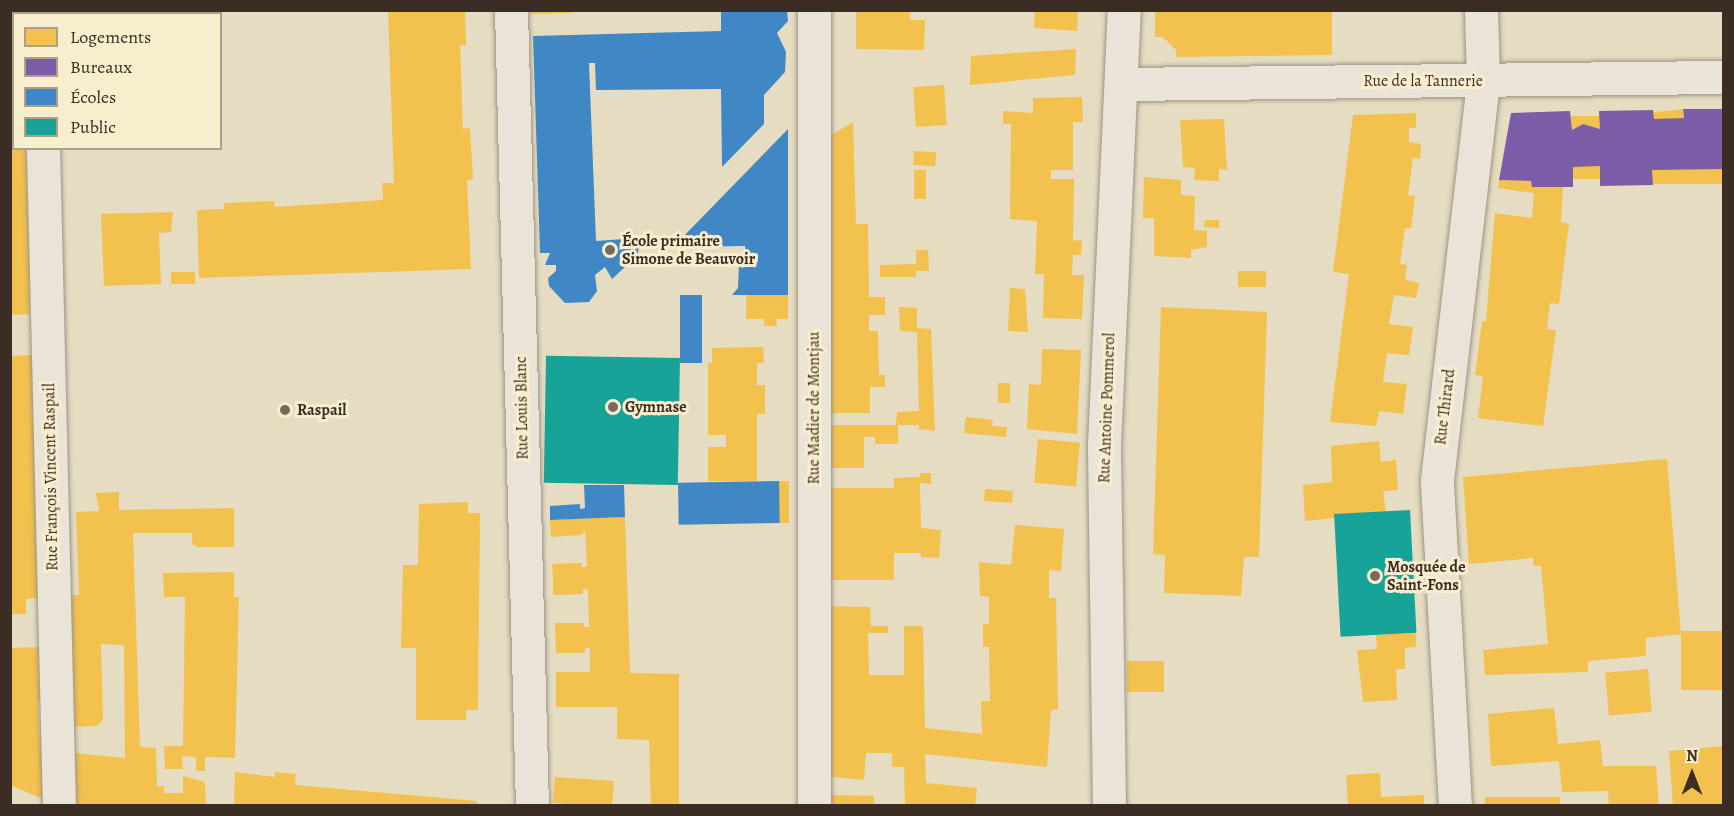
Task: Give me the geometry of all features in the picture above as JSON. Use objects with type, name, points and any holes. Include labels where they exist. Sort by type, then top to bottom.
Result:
[{"type":"street","name":"Rue Louis Blanc","points":[[511,10],[532,806]]},
{"type":"street","name":"Rue Madier de Montjau","points":[[814,10],[814,806]]},
{"type":"street","name":"Rue Antoine Pommerol","points":[[1108,806],[1104,445],[1125,10]]},
{"type":"street","name":"Rue Thirard","points":[[1455,806],[1437,480],[1484,81],[1481,10]]},
{"type":"street","name":"Rue de la Tannerie","points":[[1122,84],[1724,77]]},
{"type":"street","name":"Rue François Vincent Raspail","points":[[43,150],[59,806]]},
{"type":"building: Logements","points":[[10,10],[22,10],[12,12],[12,150],[26,150],[31,314],[10,315]]},
{"type":"building: Logements","points":[[388,10],[465,10],[466,45],[460,45],[463,129],[470,128],[473,179],[467,180],[471,269],[199,278],[197,210],[224,209],[224,203],[274,201],[275,207],[383,200],[382,183],[394,183]]},
{"type":"building: Logements","points":[[531,10],[571,10],[571,13],[531,14]]},
{"type":"building: Logements","points":[[856,10],[910,10],[910,20],[925,20],[924,50],[856,49]]},
{"type":"building: Logements","points":[[1035,10],[1078,10],[1077,31],[1034,28]]},
{"type":"building: Logements","points":[[1155,10],[1332,10],[1332,55],[1176,57],[1176,50],[1163,37],[1155,37]]},
{"type":"building: Logements","points":[[1076,49],[1075,75],[970,85],[971,56]]},
{"type":"building: Logements","points":[[944,85],[947,125],[916,127],[913,87]]},
{"type":"building: Logements","points":[[1082,97],[1083,122],[1073,122],[1073,170],[1051,170],[1051,179],[1074,179],[1073,240],[1082,241],[1081,255],[1073,255],[1072,275],[1084,275],[1082,319],[1043,318],[1044,274],[1035,274],[1037,221],[1010,219],[1011,124],[1003,124],[1003,111],[1033,113],[1033,98]]},
{"type":"building: Logements","points":[[1683,109],[1684,118],[1654,121],[1653,112]]},
{"type":"building: Logements","points":[[1416,113],[1416,128],[1409,128],[1409,142],[1421,144],[1420,159],[1413,158],[1408,195],[1415,196],[1411,228],[1405,228],[1400,264],[1407,265],[1405,280],[1419,283],[1416,298],[1394,295],[1389,324],[1413,327],[1409,355],[1387,353],[1383,382],[1407,384],[1403,414],[1379,411],[1376,426],[1330,422],[1349,274],[1333,272],[1353,115]]},
{"type":"building: Logements","points":[[1571,116],[1600,116],[1600,129],[1583,124],[1572,130]]},
{"type":"building: Logements","points":[[1224,119],[1227,170],[1219,169],[1219,181],[1194,180],[1195,168],[1183,167],[1180,120]]},
{"type":"building: Logements","points":[[853,122],[856,224],[868,224],[869,297],[885,297],[885,315],[869,315],[869,331],[878,331],[879,375],[885,375],[885,387],[870,387],[870,413],[825,413],[825,139]]},
{"type":"building: Logements","points":[[914,151],[936,152],[935,166],[913,165]]},
{"type":"building: Logements","points":[[1573,166],[1600,166],[1600,179],[1573,179]]},
{"type":"building: Logements","points":[[1652,169],[1724,169],[1724,184],[1652,184]]},
{"type":"building: Logements","points":[[914,170],[926,170],[926,199],[914,199]]},
{"type":"building: Logements","points":[[1144,177],[1181,180],[1181,195],[1195,196],[1194,230],[1207,231],[1207,247],[1191,250],[1191,258],[1154,256],[1154,218],[1143,218]]},
{"type":"building: Logements","points":[[1499,180],[1531,181],[1532,187],[1563,187],[1561,222],[1569,224],[1559,304],[1550,303],[1547,329],[1556,330],[1543,426],[1478,418],[1483,376],[1475,375],[1482,321],[1486,321],[1495,213],[1532,218],[1534,193],[1498,188]]},
{"type":"building: Logements","points":[[173,212],[171,232],[159,233],[161,284],[104,286],[101,214]]},
{"type":"building: Logements","points":[[1205,220],[1219,220],[1219,228],[1204,227]]},
{"type":"building: Logements","points":[[916,250],[928,250],[929,271],[916,271],[916,277],[880,277],[880,265],[916,264]]},
{"type":"building: Logements","points":[[1238,271],[1266,271],[1266,287],[1238,287]]},
{"type":"building: Logements","points":[[171,272],[195,272],[195,284],[171,284]]},
{"type":"building: Logements","points":[[1010,288],[1025,289],[1028,332],[1008,331]]},
{"type":"building: Logements","points":[[746,295],[788,295],[788,319],[776,319],[777,326],[764,326],[764,319],[746,319]]},
{"type":"building: Logements","points":[[899,307],[917,308],[917,328],[931,329],[935,431],[919,429],[919,425],[896,425],[897,412],[919,411],[917,332],[900,331]]},
{"type":"building: Logements","points":[[1161,307],[1267,312],[1259,557],[1244,557],[1241,596],[1164,593],[1165,555],[1153,554]]},
{"type":"building: Logements","points":[[763,347],[764,363],[757,363],[757,385],[765,385],[765,414],[757,414],[757,481],[708,481],[708,447],[726,447],[726,435],[708,435],[708,363],[712,363],[712,348]]},
{"type":"building: Logements","points":[[1042,349],[1081,350],[1077,434],[1027,429],[1029,384],[1041,385]]},
{"type":"building: Logements","points":[[32,355],[40,598],[26,599],[26,614],[10,614],[10,356]]},
{"type":"building: Logements","points":[[998,383],[1010,383],[1010,403],[998,403]]},
{"type":"building: Logements","points":[[966,417],[993,420],[992,426],[1007,427],[1006,437],[964,433]]},
{"type":"building: Logements","points":[[825,425],[898,425],[898,444],[875,444],[875,437],[864,437],[864,468],[825,468]]},
{"type":"building: Logements","points":[[1038,439],[1080,443],[1076,486],[1034,483]]},
{"type":"building: Logements","points":[[1379,441],[1381,462],[1396,460],[1398,490],[1383,491],[1386,513],[1305,521],[1303,485],[1332,482],[1331,446]]},
{"type":"building: Logements","points":[[1667,459],[1681,634],[1646,638],[1646,656],[1588,661],[1588,672],[1485,675],[1483,650],[1548,644],[1541,566],[1534,566],[1533,558],[1469,564],[1463,477]]},
{"type":"building: Logements","points":[[920,473],[931,473],[931,484],[920,483],[921,528],[941,530],[939,558],[921,557],[921,553],[894,553],[894,580],[825,580],[825,488],[894,488],[894,478],[920,477]]},
{"type":"building: Logements","points":[[779,481],[789,481],[789,523],[779,523]]},
{"type":"building: Logements","points":[[985,489],[1013,491],[1012,503],[984,501]]},
{"type":"building: Logements","points":[[119,492],[119,510],[234,508],[234,547],[197,547],[192,543],[192,533],[133,533],[140,747],[156,748],[157,786],[164,786],[164,793],[183,793],[183,776],[205,782],[206,806],[76,806],[71,796],[74,753],[125,758],[124,645],[101,644],[103,720],[96,726],[68,727],[65,595],[79,595],[76,512],[99,511],[96,493]]},
{"type":"building: Logements","points":[[468,502],[468,513],[480,513],[478,710],[466,710],[466,720],[416,720],[416,648],[401,648],[403,565],[418,565],[419,504]]},
{"type":"building: Logements","points":[[625,517],[630,673],[679,674],[679,806],[651,806],[649,740],[617,739],[617,707],[556,707],[556,672],[590,672],[590,648],[585,648],[585,653],[556,653],[555,623],[584,623],[584,627],[589,627],[588,589],[583,589],[583,594],[553,595],[552,564],[582,563],[582,567],[587,567],[585,531],[581,535],[551,537],[550,520]]},
{"type":"building: Logements","points":[[1015,525],[1064,529],[1061,571],[1049,570],[1049,598],[1056,598],[1058,709],[1051,710],[1047,767],[925,754],[926,783],[977,788],[975,806],[905,806],[904,767],[892,767],[892,753],[866,753],[864,780],[824,776],[825,606],[870,607],[871,626],[888,626],[888,633],[868,633],[869,675],[904,675],[904,626],[923,626],[925,728],[982,734],[981,701],[990,701],[989,647],[983,647],[983,624],[989,624],[989,597],[980,596],[979,562],[1011,565]]},
{"type":"building: Logements","points":[[234,572],[234,597],[239,597],[235,758],[205,757],[205,771],[196,771],[196,757],[182,756],[183,769],[165,769],[164,746],[183,746],[185,597],[164,597],[163,573]]},
{"type":"building: Logements","points":[[1681,631],[1724,631],[1724,690],[1681,690]]},
{"type":"building: Logements","points":[[1416,633],[1416,647],[1405,648],[1405,669],[1396,669],[1397,700],[1363,702],[1357,650],[1377,649],[1376,635]]},
{"type":"building: Logements","points":[[41,647],[43,701],[38,701],[39,735],[44,736],[46,800],[10,785],[10,648]]},
{"type":"building: Logements","points":[[1127,661],[1164,661],[1164,692],[1127,692]]},
{"type":"building: Logements","points":[[1648,669],[1652,712],[1609,716],[1605,673]]},
{"type":"building: Logements","points":[[1554,708],[1558,744],[1600,740],[1603,766],[1656,766],[1659,806],[1609,806],[1608,791],[1562,792],[1559,761],[1491,766],[1488,714]]},
{"type":"building: Logements","points":[[1724,746],[1724,806],[1673,806],[1669,751]]},
{"type":"building: Logements","points":[[235,772],[275,777],[275,772],[296,774],[295,785],[477,801],[477,806],[234,806]]},
{"type":"building: Logements","points":[[1380,773],[1381,797],[1424,795],[1424,806],[1348,806],[1346,775]]},
{"type":"building: Logements","points":[[555,777],[614,781],[612,806],[553,803]]},
{"type":"building: Logements","points":[[824,795],[874,796],[874,806],[824,806]]},
{"type":"building: Logements","points":[[1485,797],[1560,797],[1560,806],[1485,806]]},
{"type":"building: Bureaux","points":[[1683,109],[1724,109],[1724,169],[1652,170],[1653,185],[1600,186],[1600,166],[1573,167],[1573,187],[1532,187],[1531,181],[1499,180],[1511,113],[1570,111],[1572,130],[1583,124],[1600,129],[1599,111],[1653,110],[1654,119],[1684,118]]},
{"type":"building: Écoles","points":[[721,10],[787,10],[788,21],[777,33],[786,52],[785,72],[764,95],[764,124],[722,167],[721,89],[596,90],[595,63],[589,63],[596,241],[639,238],[638,255],[612,279],[605,267],[595,275],[597,291],[589,302],[565,303],[549,286],[548,278],[556,271],[556,265],[545,265],[550,253],[540,253],[533,36],[721,31]]},
{"type":"building: Écoles","points":[[788,129],[788,295],[732,295],[738,288],[739,264],[734,264],[746,252],[745,246],[679,247],[679,241]]},
{"type":"building: Écoles","points":[[680,295],[702,295],[702,363],[680,363]]},
{"type":"building: Écoles","points":[[779,481],[780,523],[679,525],[678,483]]},
{"type":"building: Écoles","points":[[584,485],[624,485],[625,517],[550,520],[550,506],[580,504],[580,509],[585,508]]},
{"type":"building: Public","name":"Gymnase","points":[[546,356],[680,358],[678,485],[544,483]]},
{"type":"building: Public","name":"Mosquée de Saint-Fons","points":[[1410,510],[1416,633],[1341,637],[1334,514]]},
{"type":"place","name":"École primaire Simone de Beauvoir","points":[[610,250]]},
{"type":"place","name":"Gymnase","points":[[613,407]]},
{"type":"place","name":"Raspail","points":[[285,410]]},
{"type":"place","name":"Mosquée de Saint-Fons","points":[[1375,576]]}]
